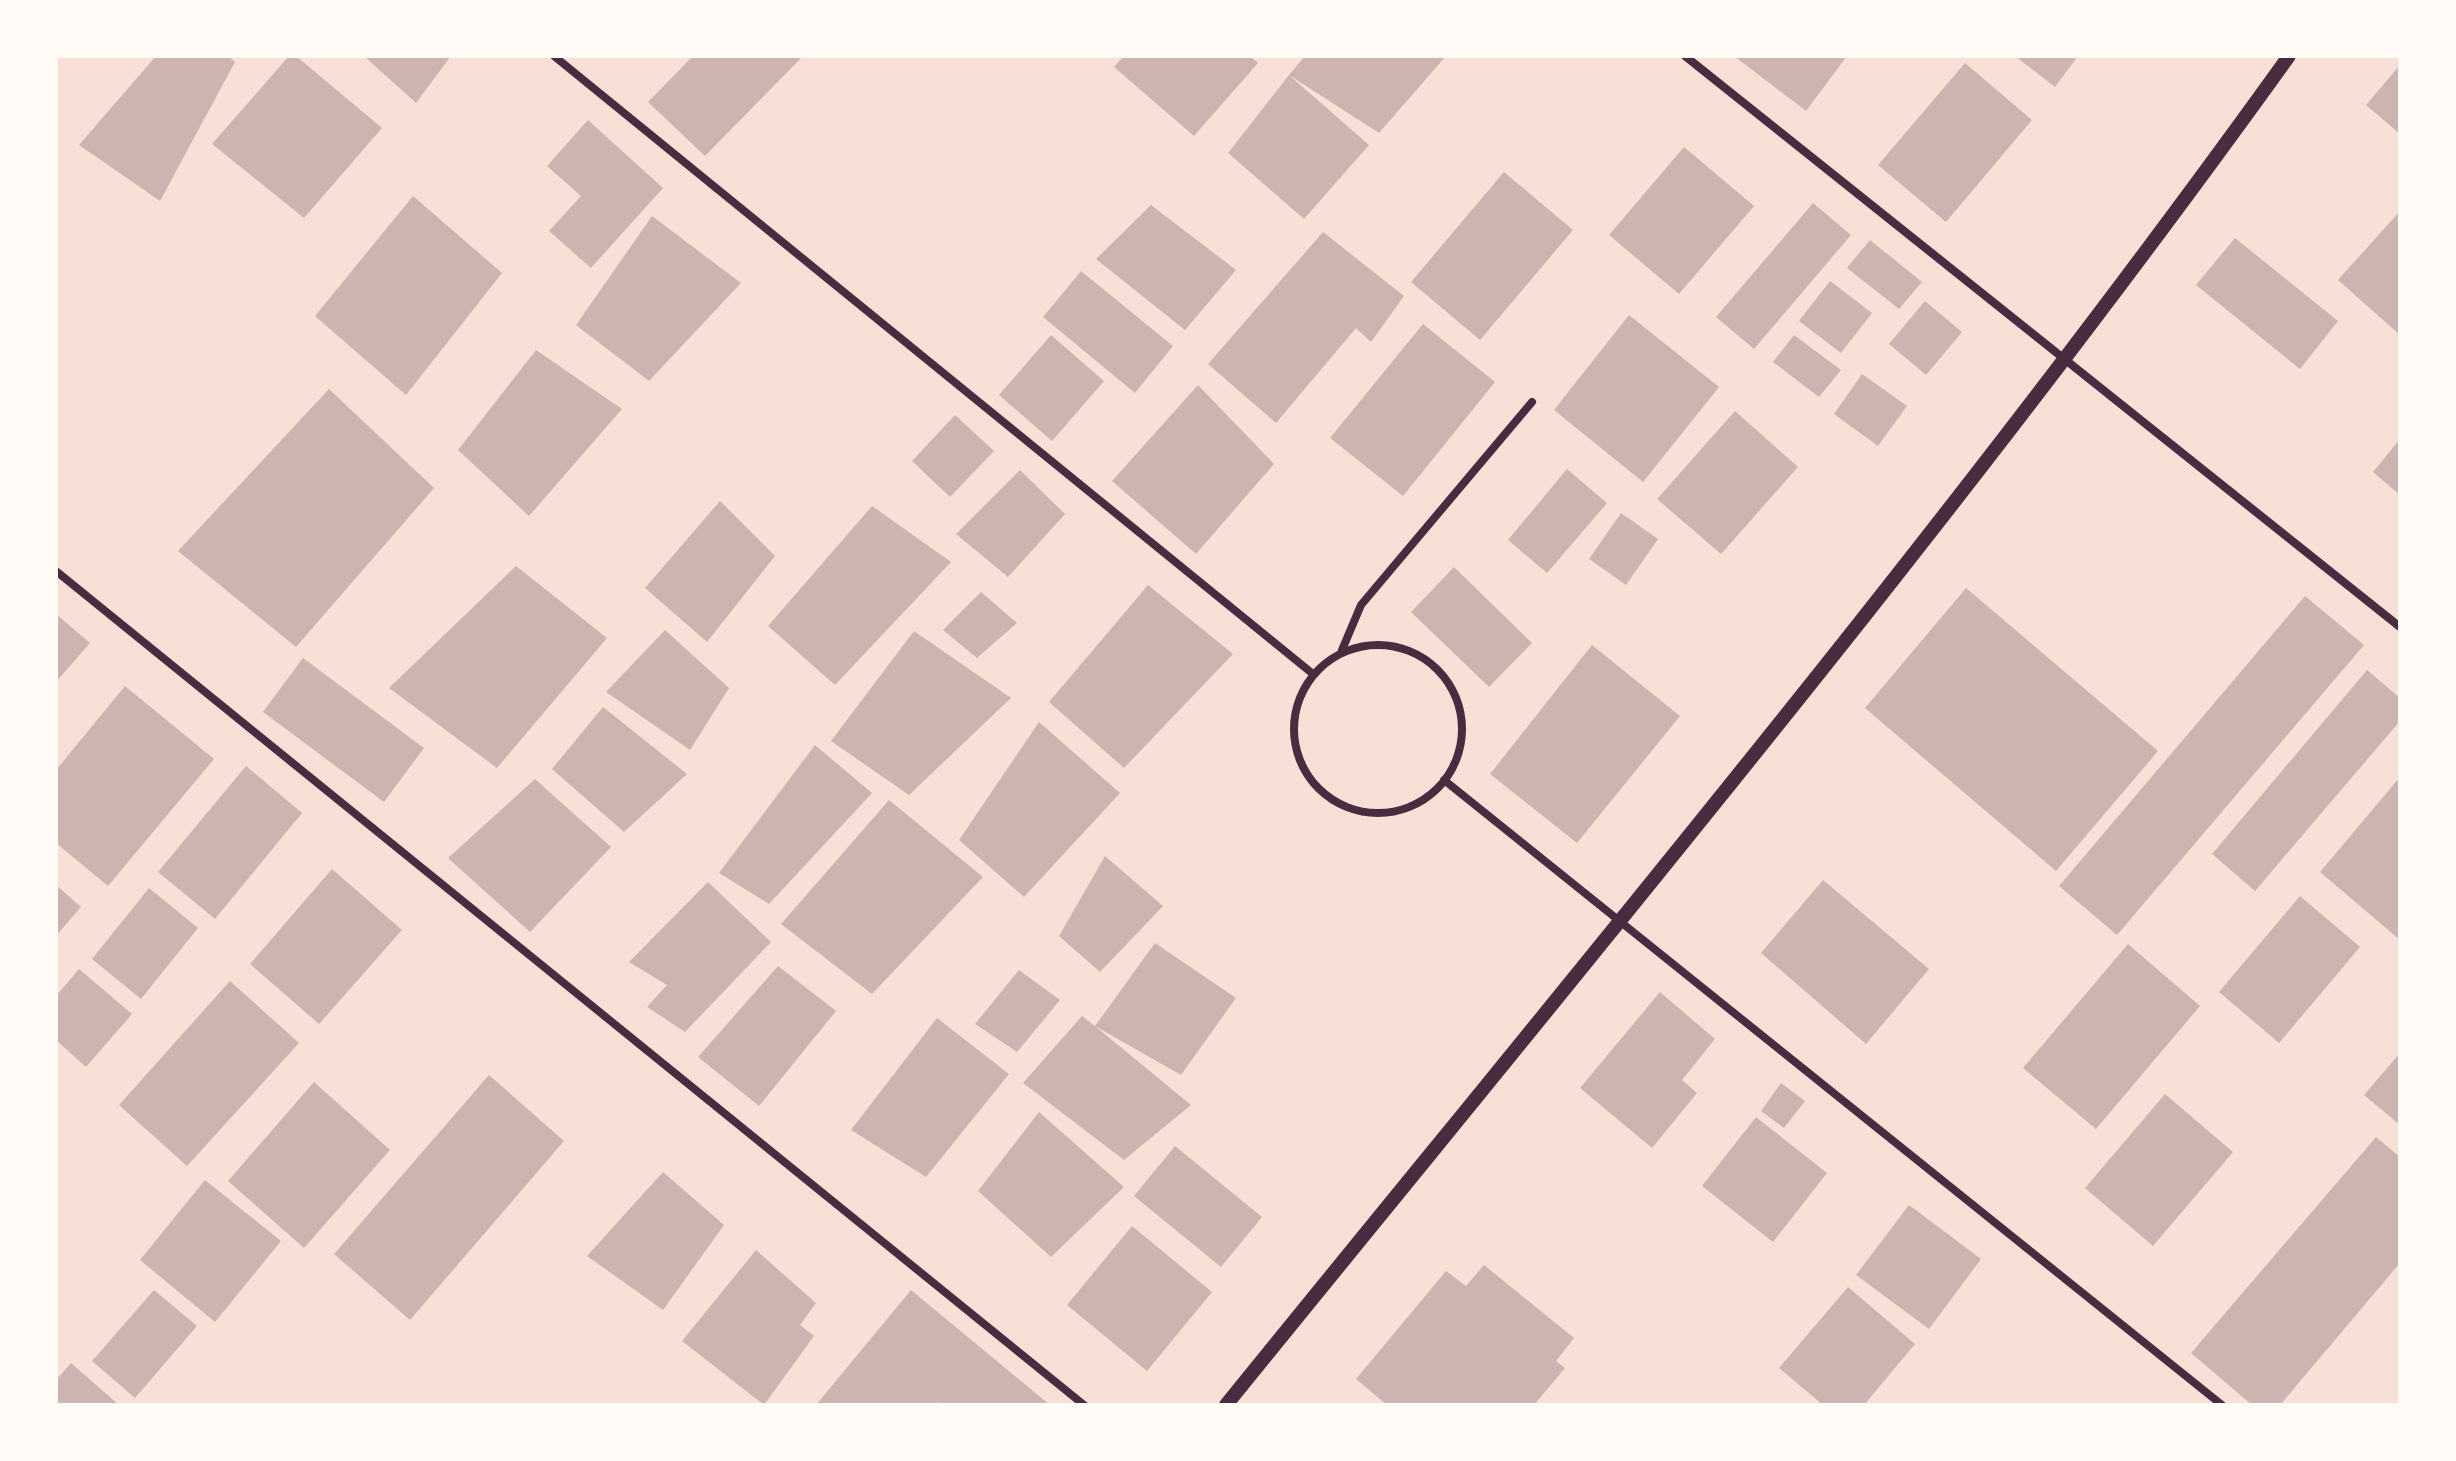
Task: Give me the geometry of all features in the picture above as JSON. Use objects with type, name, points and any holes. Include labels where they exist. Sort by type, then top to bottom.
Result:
[{"type":"street","points":[[554,56],[1313,674]]},
{"type":"street","points":[[1685,56],[2400,627]]},
{"type":"street","points":[[1226,1405],[1848,635],[2065,357],[2289,56]]},
{"type":"street","points":[[1342,650],[1373,644],[1404,647],[1430,661],[1451,682],[1462,710],[1464,740],[1444,780],[1416,806],[1388,815],[1358,812],[1330,800],[1302,769],[1294,741],[1295,711],[1313,674],[1342,650],[1361,605],[1532,402]]},
{"type":"street","points":[[56,571],[1084,1405]]},
{"type":"street","points":[[1444,780],[2222,1405]]},
{"type":"building","points":[[156,56],[228,56],[235,62],[160,201],[79,145]]},
{"type":"building","points":[[289,56],[296,56],[382,128],[304,218],[212,144]]},
{"type":"building","points":[[364,56],[451,56],[416,103]]},
{"type":"building","points":[[693,56],[803,56],[705,156],[648,102]]},
{"type":"building","points":[[1124,56],[1250,56],[1258,63],[1194,136],[1114,67]]},
{"type":"building","points":[[1305,56],[1446,56],[1379,133],[1289,75]]},
{"type":"building","points":[[1734,56],[1847,56],[1806,111]]},
{"type":"building","points":[[2015,56],[2078,56],[2055,87]]},
{"type":"building","points":[[1965,63],[2032,120],[1946,222],[1878,165]]},
{"type":"building","points":[[2400,65],[2400,134],[2366,105]]},
{"type":"building","points":[[1289,75],[1369,145],[1304,219],[1228,153]]},
{"type":"building","points":[[588,120],[663,188],[591,268],[549,231],[581,196],[547,166]]},
{"type":"building","points":[[1684,147],[1754,206],[1679,294],[1609,235]]},
{"type":"building","points":[[1504,172],[1573,230],[1480,340],[1411,282]]},
{"type":"building","points":[[413,196],[502,273],[406,395],[315,316]]},
{"type":"building","points":[[1813,203],[1851,235],[1754,349],[1716,317]]},
{"type":"building","points":[[1151,205],[1236,270],[1185,330],[1096,259]]},
{"type":"building","points":[[2400,211],[2400,335],[2338,280]]},
{"type":"building","points":[[652,216],[741,283],[649,381],[576,325]]},
{"type":"building","points":[[1323,232],[1404,296],[1371,342],[1356,328],[1276,423],[1208,364]]},
{"type":"building","points":[[2235,238],[2338,321],[2300,369],[2196,285]]},
{"type":"building","points":[[1870,240],[1922,282],[1899,309],[1847,268]]},
{"type":"building","points":[[1081,271],[1173,346],[1135,393],[1043,317]]},
{"type":"building","points":[[1830,281],[1872,313],[1841,353],[1799,321]]},
{"type":"building","points":[[1925,301],[1962,332],[1926,375],[1889,344]]},
{"type":"building","points":[[1629,315],[1719,387],[1643,482],[1554,410]]},
{"type":"building","points":[[1423,324],[1495,382],[1403,496],[1330,438]]},
{"type":"building","points":[[1051,335],[1104,381],[1052,441],[999,395]]},
{"type":"building","points":[[1794,335],[1841,370],[1819,397],[1773,362]]},
{"type":"building","points":[[536,350],[622,409],[529,516],[458,450]]},
{"type":"building","points":[[1862,374],[1907,406],[1878,446],[1834,414]]},
{"type":"building","points":[[1198,385],[1274,464],[1196,554],[1112,481]]},
{"type":"building","points":[[329,389],[434,488],[296,647],[178,551]]},
{"type":"building","points":[[1735,411],[1798,467],[1721,554],[1657,499]]},
{"type":"building","points":[[955,415],[994,451],[950,497],[912,461]]},
{"type":"building","points":[[2400,439],[2400,495],[2373,472]]},
{"type":"building","points":[[1567,469],[1607,503],[1547,573],[1508,540]]},
{"type":"building","points":[[1020,470],[1065,514],[1008,577],[956,534]]},
{"type":"building","points":[[720,501],[775,556],[707,642],[645,588]]},
{"type":"building","points":[[872,506],[951,562],[835,685],[768,626]]},
{"type":"building","points":[[1621,513],[1658,539],[1626,585],[1589,559]]},
{"type":"building","points":[[516,566],[607,638],[497,768],[389,688]]},
{"type":"building","points":[[1454,567],[1532,643],[1489,687],[1411,612]]},
{"type":"building","points":[[1148,585],[1233,654],[1124,768],[1049,702]]},
{"type":"building","points":[[1966,588],[2158,751],[2056,871],[1865,708]]},
{"type":"building","points":[[981,592],[1017,623],[977,658],[943,630]]},
{"type":"building","points":[[2305,596],[2364,645],[2117,935],[2059,886]]},
{"type":"building","points":[[56,614],[90,643],[56,682]]},
{"type":"building","points":[[665,630],[729,688],[690,750],[606,692]]},
{"type":"building","points":[[914,631],[1011,698],[909,795],[831,741]]},
{"type":"building","points":[[1592,645],[1680,716],[1577,843],[1490,774]]},
{"type":"building","points":[[303,658],[424,748],[384,802],[263,712]]},
{"type":"building","points":[[2367,670],[2400,698],[2400,721],[2255,891],[2212,854]]},
{"type":"building","points":[[125,686],[214,759],[108,886],[56,843],[56,770]]},
{"type":"building","points":[[603,707],[687,774],[624,832],[552,769]]},
{"type":"building","points":[[1039,722],[1120,793],[1024,897],[959,840]]},
{"type":"building","points":[[815,745],[872,793],[769,904],[719,873]]},
{"type":"building","points":[[246,766],[302,813],[215,919],[158,872]]},
{"type":"building","points":[[2400,777],[2400,940],[2320,872]]},
{"type":"building","points":[[535,779],[611,847],[530,932],[448,858]]},
{"type":"building","points":[[889,800],[983,877],[872,994],[781,924]]},
{"type":"building","points":[[1105,856],[1163,906],[1100,972],[1059,936]]},
{"type":"building","points":[[332,869],[402,930],[319,1024],[250,964]]},
{"type":"building","points":[[1823,880],[1929,969],[1866,1044],[1761,953]]},
{"type":"building","points":[[708,882],[771,942],[685,1032],[647,1007],[667,985],[629,962]]},
{"type":"building","points":[[56,885],[81,907],[56,936]]},
{"type":"building","points":[[149,888],[198,928],[141,999],[92,959]]},
{"type":"building","points":[[2300,896],[2360,947],[2279,1043],[2219,992]]},
{"type":"building","points":[[1155,943],[1236,998],[1181,1075],[1095,1026]]},
{"type":"building","points":[[2128,944],[2200,1006],[2096,1129],[2023,1068]]},
{"type":"building","points":[[778,966],[836,1011],[759,1106],[698,1057]]},
{"type":"building","points":[[79,969],[132,1014],[86,1067],[56,1040],[56,996]]},
{"type":"building","points":[[1019,970],[1060,1000],[1017,1052],[975,1024]]},
{"type":"building","points":[[230,981],[299,1043],[187,1166],[119,1105]]},
{"type":"building","points":[[1660,992],[1715,1039],[1682,1080],[1697,1093],[1652,1148],[1580,1088]]},
{"type":"building","points":[[1082,1016],[1191,1105],[1124,1160],[1023,1083]]},
{"type":"building","points":[[937,1018],[1009,1074],[926,1177],[851,1130]]},
{"type":"building","points":[[2400,1053],[2400,1125],[2364,1095]]},
{"type":"building","points":[[489,1075],[564,1141],[410,1320],[334,1254]]},
{"type":"building","points":[[314,1082],[390,1150],[304,1248],[228,1181]]},
{"type":"building","points":[[1781,1083],[1805,1101],[1784,1128],[1761,1111]]},
{"type":"building","points":[[2165,1094],[2233,1152],[2153,1246],[2085,1188]]},
{"type":"building","points":[[1039,1112],[1124,1187],[1051,1257],[978,1191]]},
{"type":"building","points":[[1756,1117],[1827,1173],[1773,1242],[1702,1186]]},
{"type":"building","points":[[2376,1137],[2400,1157],[2400,1263],[2280,1405],[2252,1405],[2191,1353]]},
{"type":"building","points":[[1175,1146],[1262,1217],[1221,1267],[1134,1196]]},
{"type":"building","points":[[663,1172],[724,1225],[663,1310],[587,1256]]},
{"type":"building","points":[[205,1180],[281,1241],[215,1322],[140,1260]]},
{"type":"building","points":[[1909,1205],[1981,1259],[1929,1329],[1856,1275]]},
{"type":"building","points":[[1132,1226],[1212,1292],[1147,1371],[1067,1305]]},
{"type":"building","points":[[756,1250],[816,1303],[800,1325],[814,1336],[764,1405],[682,1341]]},
{"type":"building","points":[[1484,1265],[1574,1338],[1556,1361],[1565,1368],[1534,1405],[1387,1405],[1356,1379],[1446,1271],[1466,1286]]},
{"type":"building","points":[[1848,1287],[1915,1344],[1864,1405],[1823,1405],[1779,1368]]},
{"type":"building","points":[[154,1290],[197,1326],[135,1398],[92,1361]]},
{"type":"building","points":[[911,1290],[1050,1405],[941,1405],[938,1402],[935,1405],[816,1405]]},
{"type":"building","points":[[71,1363],[119,1405],[56,1405],[56,1380]]}]
